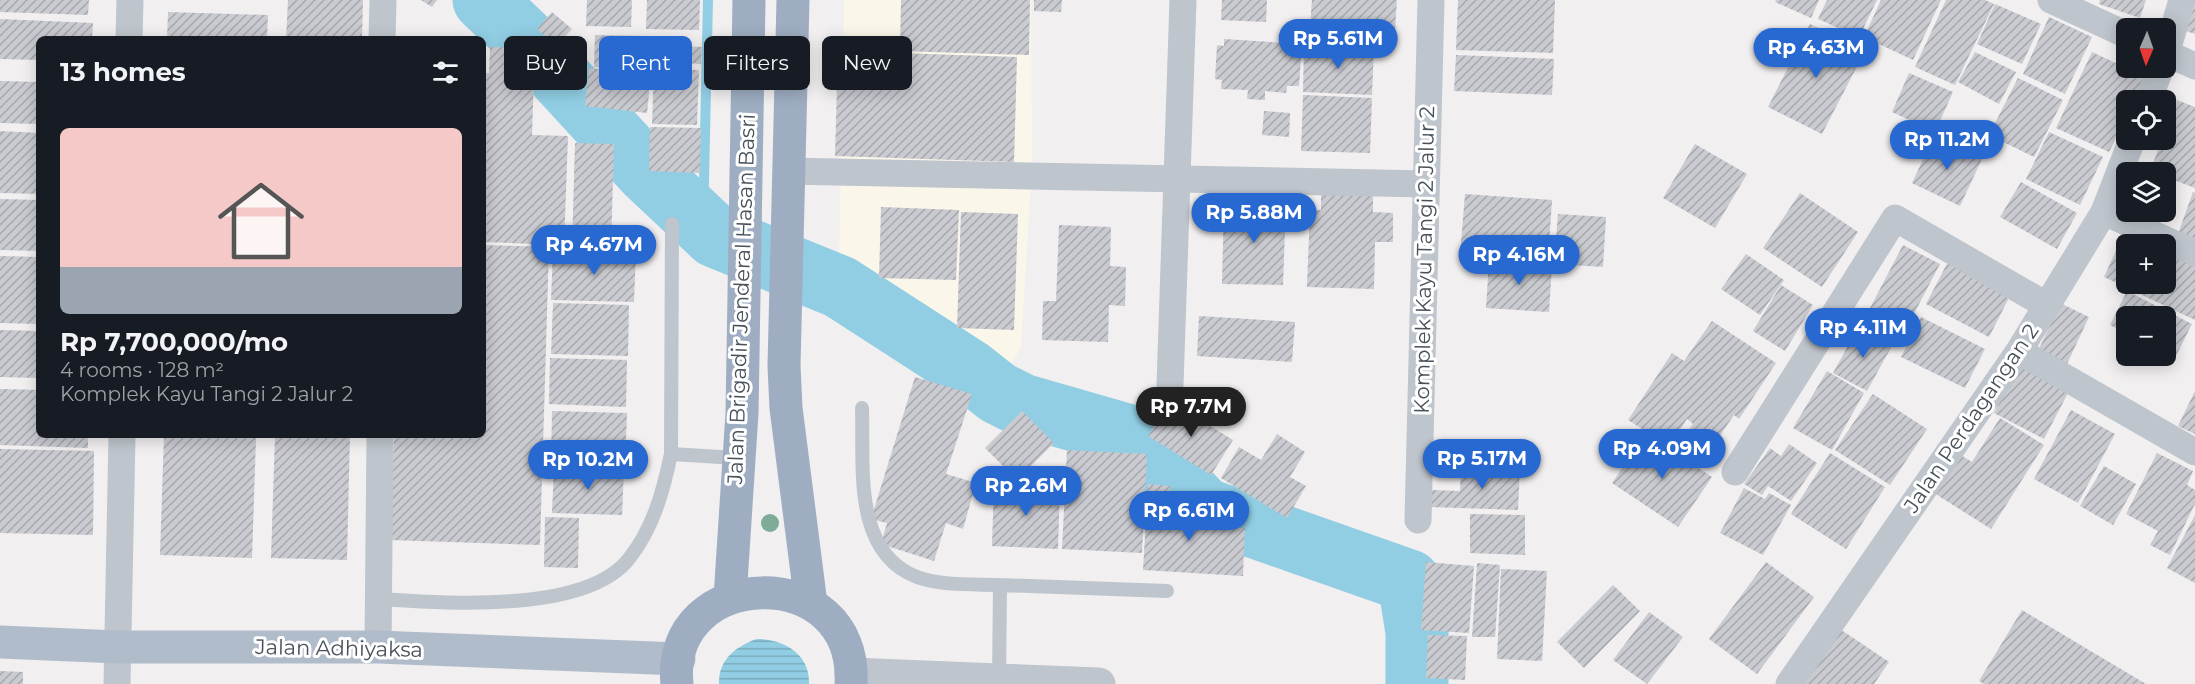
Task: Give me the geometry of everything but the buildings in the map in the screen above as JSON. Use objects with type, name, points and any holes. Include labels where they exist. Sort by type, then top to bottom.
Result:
[{"type":"highway","name":"Jalan Brigadir Jenderal Hasan Basri","points":[[748,36],[749,0]]},
{"type":"highway","name":"Jalan Brigadir Jenderal Hasan Basri","points":[[791,36],[793,0]]},
{"type":"highway","name":"Jalan Brigadir Jenderal Hasan Basri","points":[[729,598],[737,458],[742,413],[747,90]]},
{"type":"highway","name":"Jalan Brigadir Jenderal Hasan Basri","points":[[789,90],[784,313],[786,408],[811,604]]},
{"type":"highway","points":[[678,671],[692,628],[702,616],[729,598],[750,592],[771,591],[811,604],[827,618],[840,634],[848,654],[851,679]]},
{"type":"main road","name":"Jalan Adhiyaksa","points":[[0,642],[118,647],[378,647],[678,671]]},
{"type":"street","points":[[129,36],[130,0]]},
{"type":"street","points":[[382,36],[383,0]]},
{"type":"street","points":[[1170,385],[1183,0]]},
{"type":"street","name":"Komplek Kayu Tangi 2 Jalur 2","points":[[1418,520],[1431,0]]},
{"type":"street","points":[[2051,0],[2116,30]]},
{"type":"street","points":[[2176,20],[2182,0]]},
{"type":"street","points":[[2176,57],[2195,66]]},
{"type":"street","name":"Jalan Perdagangan 2","points":[[1789,684],[2019,351],[2104,212],[2128,150]]},
{"type":"street","points":[[787,171],[1426,184]]},
{"type":"street","points":[[2104,212],[2195,253]]},
{"type":"street","points":[[1735,472],[1895,218],[2046,305]]},
{"type":"street","points":[[2019,351],[2195,452]]},
{"type":"street","points":[[117,684],[122,438]]},
{"type":"street","points":[[378,647],[380,438]]},
{"type":"street","points":[[851,679],[1099,684]]},
{"type":"lane","points":[[380,599],[455,603],[506,601],[580,589],[627,561],[641,541],[660,502],[671,454],[672,224]]},
{"type":"lane","points":[[862,408],[867,518],[883,553],[892,563],[917,577],[940,582],[1167,591]]},
{"type":"lane","points":[[671,454],[737,458]]},
{"type":"lane","points":[[999,682],[1000,585]]},
{"type":"shaded area","points":[[844,0],[1031,0],[1032,163],[1021,347],[1007,372],[919,326],[839,265],[842,90],[912,90],[912,36],[843,36]]},
{"type":"water","points":[[757,639],[777,642],[794,650],[805,664],[809,684],[719,684],[719,675],[730,655]]},
{"type":"waterway","points":[[484,0],[524,38],[646,171],[715,236],[840,287],[970,371],[998,393],[1022,405],[1137,438],[1204,509],[1409,581],[1417,632],[1417,684]]},
{"type":"waterway","points":[[703,225],[708,0]]}]
